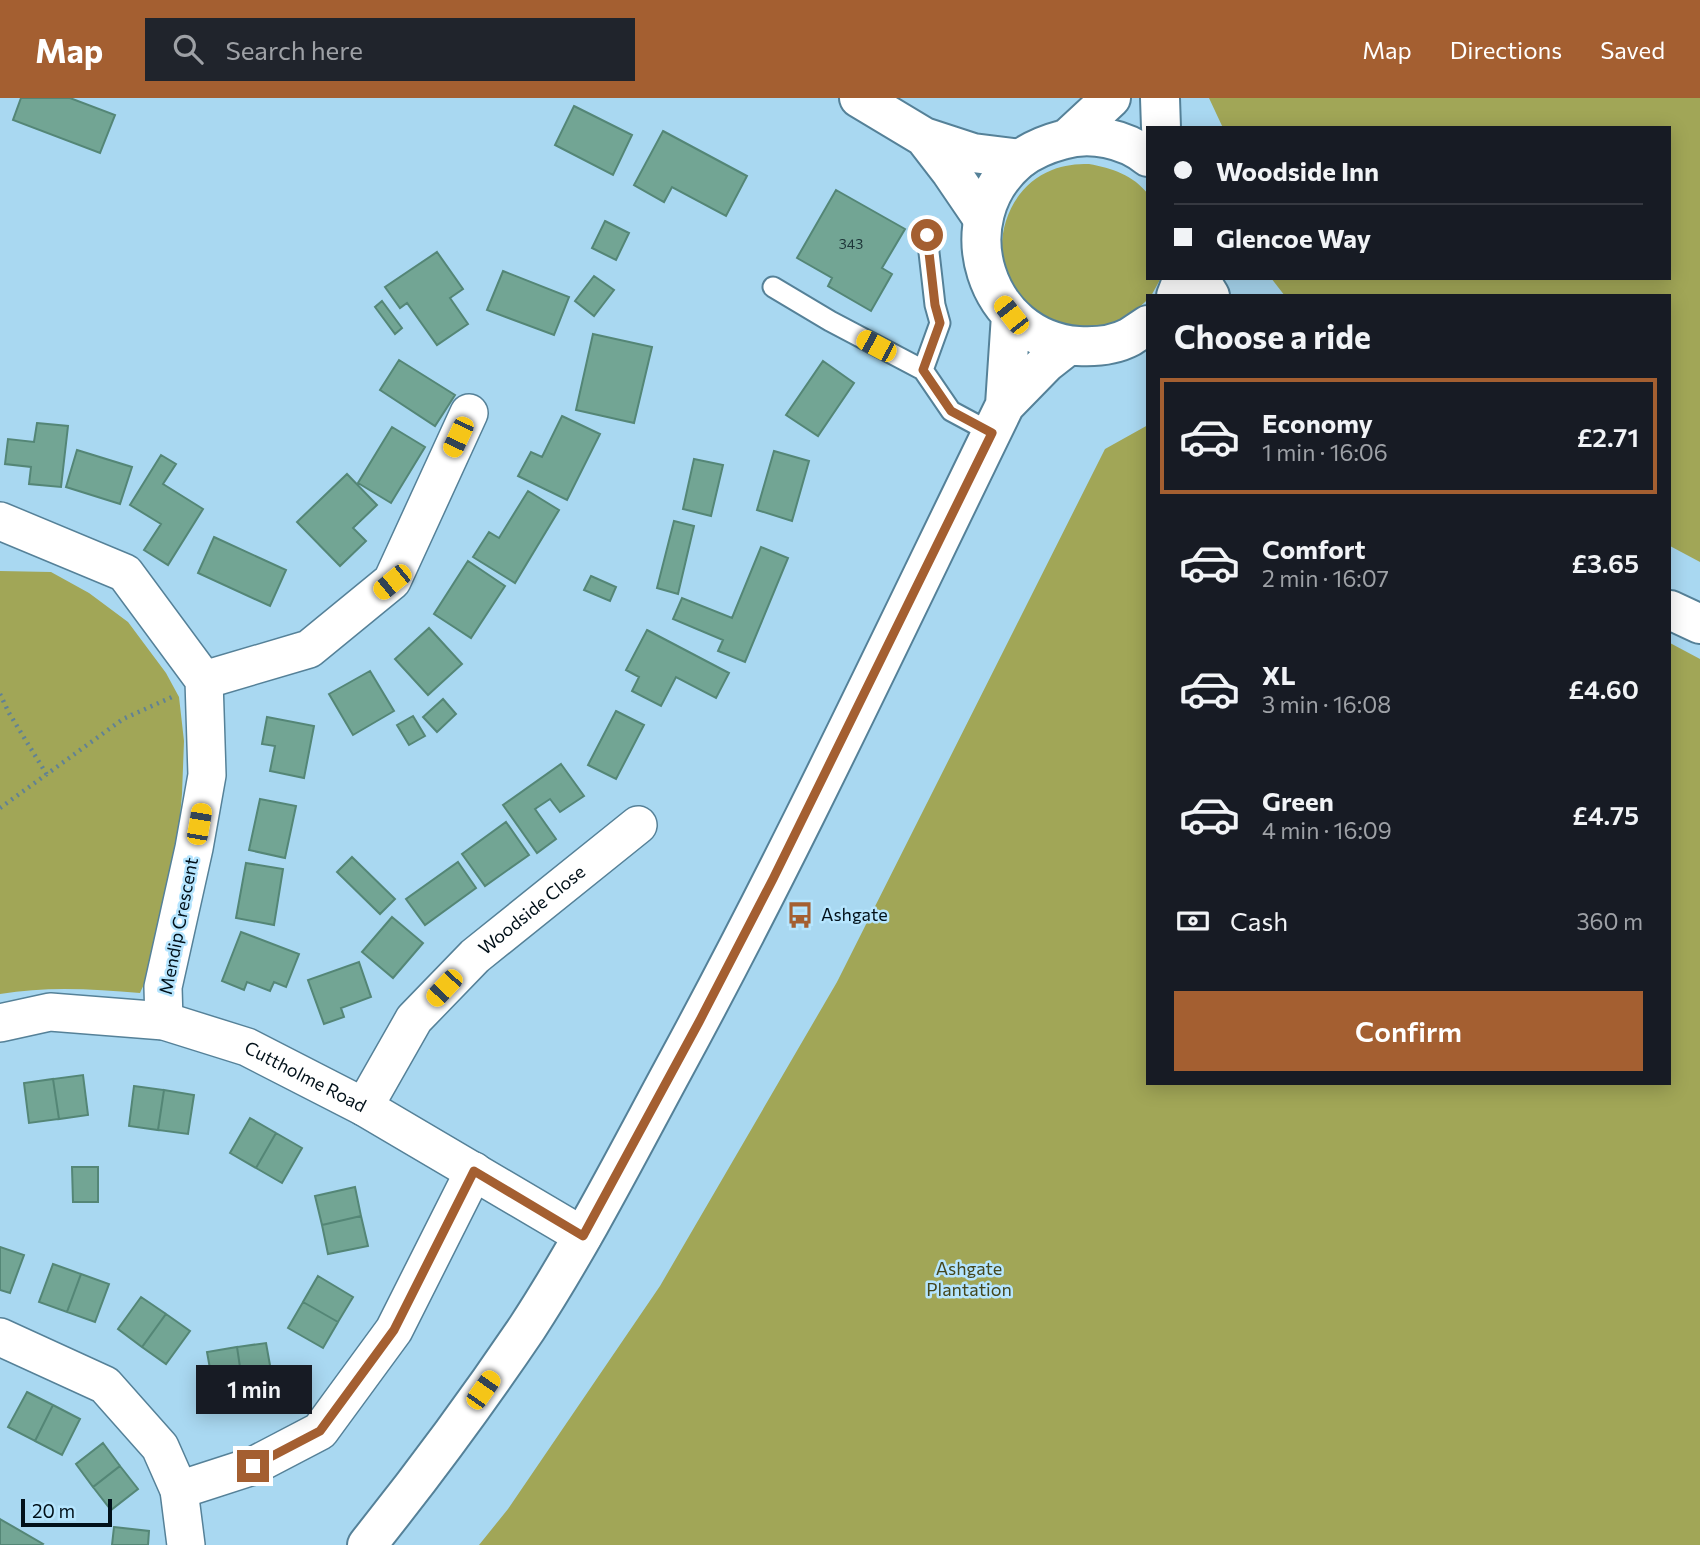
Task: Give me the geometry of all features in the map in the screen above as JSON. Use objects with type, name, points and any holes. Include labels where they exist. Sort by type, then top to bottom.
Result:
[{"type":"main road","points":[[859,98],[923,137],[973,153],[1020,159]]},
{"type":"main road","points":[[1068,138],[1111,98]]},
{"type":"main road","points":[[1160,98],[1161,126]]},
{"type":"main road","points":[[1142,334],[1110,344],[1089,346],[1069,345],[1028,329],[1011,315],[995,295],[985,271],[981,245],[983,219],[991,197],[1003,177],[1020,159],[1043,146],[1068,138],[1094,136],[1120,142],[1146,157]]},
{"type":"main road","points":[[923,137],[983,219]]},
{"type":"main road","points":[[998,419],[1011,315]]},
{"type":"main road","points":[[367,1545],[424,1474],[527,1328],[583,1236],[773,879],[998,419],[1046,363],[1069,345]]},
{"type":"main road","points":[[1671,610],[1700,624]]},
{"type":"street","points":[[0,521],[125,573],[204,680],[309,649],[392,582],[469,413]]},
{"type":"street","name":"Mendip Crescent","points":[[164,1021],[163,987],[194,848],[207,775],[204,680]]},
{"type":"street","name":"Woodside Close","points":[[364,1107],[414,1019],[475,956],[638,825]]},
{"type":"street","name":"Cuttholme Road","points":[[0,1023],[50,1012],[164,1021],[247,1047],[364,1107],[583,1236]]},
{"type":"street","points":[[179,1490],[253,1466],[320,1431],[394,1330],[474,1171]]},
{"type":"street","points":[[0,1337],[105,1385],[160,1447],[179,1490],[186,1545]]},
{"type":"lane","points":[[923,370],[940,323],[935,305],[927,235]]},
{"type":"lane","points":[[773,287],[830,321],[923,370],[951,411],[998,419]]},
{"type":"path","points":[[0,808],[123,719],[204,680]]},
{"type":"path","points":[[0,694],[47,775]]},
{"type":"green space","points":[[1209,98],[1700,98],[1700,562],[1671,547],[1671,294],[1283,294],[1273,280],[1671,280],[1671,126],[1222,126]]},
{"type":"green space","points":[[1089,164],[1122,173],[1146,192],[1146,280],[1160,280],[1152,294],[1146,294],[1146,301],[1139,307],[1121,320],[1100,327],[1078,328],[1037,314],[1010,284],[1004,265],[1003,233],[1006,220],[1019,195],[1039,176],[1070,165]]},
{"type":"green space","name":"Ashgate Plantation","points":[[1146,426],[1146,1085],[1671,1085],[1671,644],[1700,659],[1700,1545],[479,1545],[508,1509],[660,1286],[837,982],[1105,449]]},
{"type":"green space","points":[[0,571],[51,572],[89,593],[128,622],[166,673],[179,697],[184,741],[177,851],[153,964],[140,993],[53,989],[0,994]]},
{"type":"building","points":[[21,98],[70,98],[115,115],[100,153],[13,120]]},
{"type":"building","points":[[574,106],[632,135],[613,175],[555,145]]},
{"type":"building","points":[[663,131],[747,176],[726,216],[672,187],[664,202],[634,185]]},
{"type":"building","points":[[836,190],[905,229],[882,268],[892,274],[871,311],[828,286],[832,278],[797,258]]},
{"type":"building","points":[[605,221],[629,233],[616,260],[592,248]]},
{"type":"building","points":[[437,252],[463,289],[450,298],[468,324],[437,345],[407,303],[400,308],[385,287]]},
{"type":"building","points":[[503,271],[569,297],[554,335],[487,310]]},
{"type":"building","points":[[594,276],[614,290],[594,316],[575,301]]},
{"type":"building","points":[[382,301],[402,328],[395,334],[375,307]]},
{"type":"building","points":[[593,334],[652,347],[634,423],[576,410]]},
{"type":"building","points":[[399,360],[455,395],[435,426],[380,390]]},
{"type":"building","points":[[823,361],[854,383],[818,436],[786,415]]},
{"type":"building","points":[[562,416],[600,434],[567,500],[518,476],[531,452],[542,457]]},
{"type":"building","points":[[37,423],[68,426],[61,487],[29,484],[31,467],[5,464],[8,439],[34,442]]},
{"type":"building","points":[[392,427],[425,447],[391,503],[358,483]]},
{"type":"building","points":[[77,450],[132,467],[120,504],[66,487]]},
{"type":"building","points":[[774,451],[809,461],[792,521],[757,510]]},
{"type":"building","points":[[161,455],[176,464],[163,484],[203,509],[168,565],[144,550],[161,524],[130,505]]},
{"type":"building","points":[[694,459],[723,465],[711,516],[683,509]]},
{"type":"building","points":[[347,474],[377,505],[353,528],[366,541],[340,566],[297,522]]},
{"type":"building","points":[[528,491],[559,510],[515,583],[473,557],[489,532],[499,538]]},
{"type":"building","points":[[674,521],[694,526],[678,594],[657,588]]},
{"type":"building","points":[[214,537],[286,570],[270,606],[198,573]]},
{"type":"building","points":[[761,547],[788,558],[745,662],[718,651],[723,640],[673,619],[682,598],[732,618]]},
{"type":"building","points":[[468,561],[505,586],[471,638],[434,614]]},
{"type":"building","points":[[591,576],[616,587],[610,601],[584,590]]},
{"type":"building","points":[[429,628],[462,664],[428,695],[395,659]]},
{"type":"building","points":[[647,630],[729,673],[716,698],[676,677],[661,706],[632,691],[639,677],[626,670]]},
{"type":"building","points":[[370,671],[394,711],[353,735],[329,694]]},
{"type":"building","points":[[443,699],[456,714],[437,732],[423,717]]},
{"type":"building","points":[[616,711],[644,725],[616,779],[588,765]]},
{"type":"building","points":[[413,716],[425,736],[409,745],[397,725]]},
{"type":"building","points":[[267,717],[314,726],[304,778],[270,771],[275,746],[262,744]]},
{"type":"building","points":[[561,764],[584,796],[560,812],[550,799],[535,809],[556,839],[537,853],[503,805]]},
{"type":"building","points":[[260,799],[296,806],[285,858],[249,850]]},
{"type":"building","points":[[506,822],[529,855],[485,886],[462,854]]},
{"type":"building","points":[[352,857],[395,899],[380,914],[337,872]]},
{"type":"building","points":[[458,862],[476,888],[425,925],[406,899]]},
{"type":"building","points":[[246,863],[283,869],[274,925],[236,918]]},
{"type":"building","points":[[392,917],[423,943],[393,978],[362,952]]},
{"type":"building","points":[[241,932],[299,954],[286,987],[274,982],[270,991],[247,982],[244,990],[222,981]]},
{"type":"building","points":[[359,962],[371,997],[341,1008],[344,1017],[324,1024],[308,980]]},
{"type":"building","points":[[83,1075],[88,1115],[59,1119],[53,1079]]},
{"type":"building","points":[[53,1079],[59,1119],[29,1123],[24,1083]]},
{"type":"building","points":[[134,1086],[164,1090],[158,1130],[129,1126]]},
{"type":"building","points":[[164,1090],[194,1095],[188,1134],[158,1130]]},
{"type":"building","points":[[250,1118],[276,1133],[256,1168],[230,1153]]},
{"type":"building","points":[[276,1133],[302,1148],[282,1183],[256,1168]]},
{"type":"building","points":[[72,1167],[98,1167],[98,1202],[73,1202]]},
{"type":"building","points":[[355,1187],[361,1216],[322,1225],[315,1196]]},
{"type":"building","points":[[361,1216],[368,1246],[328,1254],[322,1225]]},
{"type":"building","points":[[0,1247],[24,1255],[10,1293],[0,1290]]},
{"type":"building","points":[[53,1264],[81,1274],[67,1312],[39,1302]]},
{"type":"building","points":[[81,1274],[109,1284],[95,1322],[67,1312]]},
{"type":"building","points":[[318,1276],[353,1297],[338,1322],[303,1302]]},
{"type":"building","points":[[141,1297],[166,1314],[142,1347],[118,1329]]},
{"type":"building","points":[[303,1302],[338,1322],[323,1348],[288,1328]]},
{"type":"building","points":[[166,1314],[190,1331],[166,1364],[142,1347]]},
{"type":"building","points":[[266,1343],[273,1382],[243,1387],[237,1347]]},
{"type":"building","points":[[237,1347],[243,1387],[214,1391],[207,1352]]},
{"type":"building","points":[[27,1392],[53,1405],[35,1441],[8,1427]]},
{"type":"building","points":[[53,1405],[80,1419],[62,1455],[35,1441]]},
{"type":"building","points":[[103,1443],[120,1466],[93,1487],[76,1464]]},
{"type":"building","points":[[120,1466],[138,1489],[111,1510],[93,1487]]},
{"type":"building","points":[[0,1519],[43,1544],[0,1545]]},
{"type":"building","points":[[114,1527],[149,1531],[148,1545],[112,1545]]},
{"type":"place","name":"Ashgate","points":[[800,915]]},
{"type":"route","points":[[253,1466],[320,1431],[394,1330],[474,1171],[583,1236],[773,879],[992,433],[951,411],[923,370],[940,323],[935,305],[927,235]]}]
